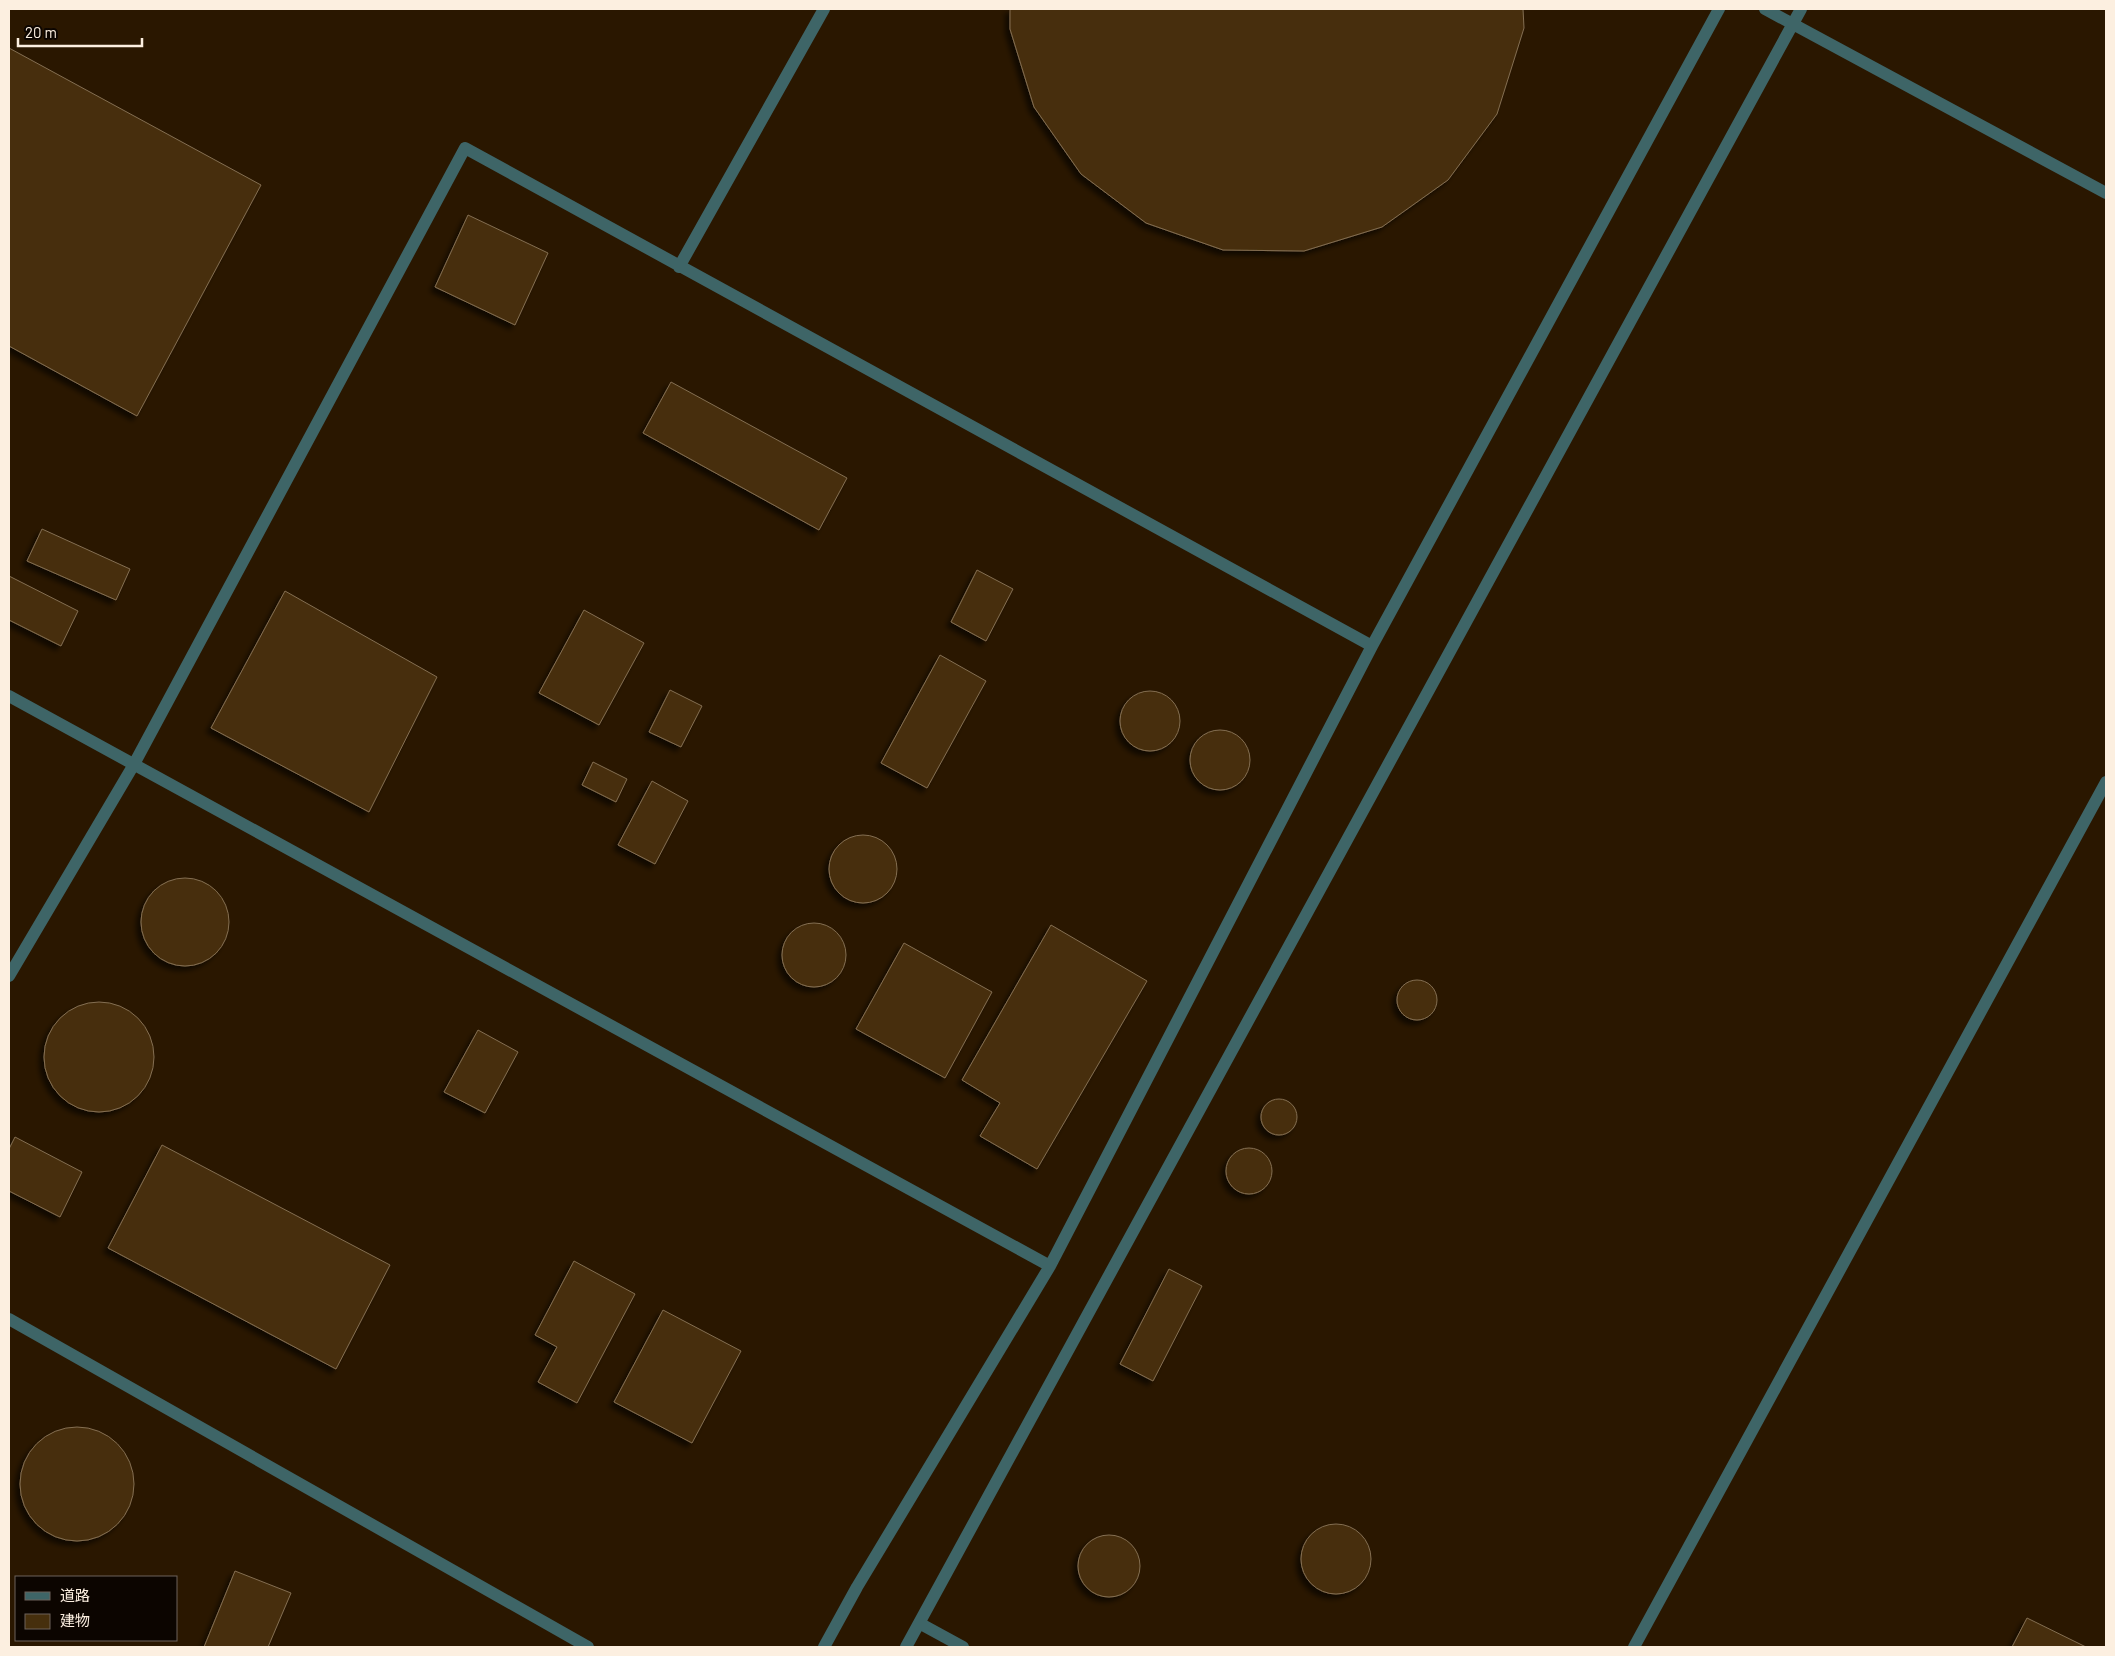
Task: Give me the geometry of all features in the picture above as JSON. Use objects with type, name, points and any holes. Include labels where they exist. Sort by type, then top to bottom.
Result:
[{"type":"lane","points":[[679,267],[824,9]]},
{"type":"lane","points":[[824,1647],[857,1586],[1050,1266],[1372,646],[1719,9]]},
{"type":"lane","points":[[1765,9],[2106,193]]},
{"type":"lane","points":[[906,1647],[1801,9]]},
{"type":"lane","points":[[9,976],[133,766],[465,148],[1372,646]]},
{"type":"lane","points":[[9,696],[133,766],[1050,1266]]},
{"type":"lane","points":[[1634,1647],[2106,782]]},
{"type":"lane","points":[[9,1319],[588,1647]]},
{"type":"lane","points":[[918,1623],[963,1647]]},
{"type":"building","points":[[1010,9],[1523,9],[1524,28],[1497,114],[1448,180],[1382,227],[1304,251],[1223,250],[1146,223],[1081,174],[1034,107],[1010,29]]},
{"type":"building","points":[[9,48],[261,185],[137,416],[9,346]]},
{"type":"building","points":[[468,215],[548,253],[515,325],[435,287]]},
{"type":"building","points":[[671,382],[847,478],[819,530],[643,433]]},
{"type":"building","points":[[42,529],[130,569],[116,600],[27,561]]},
{"type":"building","points":[[977,570],[1013,589],[986,641],[951,622]]},
{"type":"building","points":[[9,576],[78,611],[61,646],[9,620]]},
{"type":"building","points":[[285,591],[437,677],[369,812],[211,728]]},
{"type":"building","points":[[584,610],[644,643],[599,725],[539,693]]},
{"type":"building","points":[[940,655],[986,681],[927,788],[881,763]]},
{"type":"building","points":[[670,690],[702,706],[681,747],[649,732]]},
{"type":"building","points":[[1144,691],[1156,691],[1167,696],[1175,704],[1180,715],[1178,733],[1167,746],[1156,751],[1144,751],[1133,746],[1125,738],[1120,727],[1120,715],[1125,704],[1133,696]]},
{"type":"building","points":[[1220,730],[1236,735],[1241,739],[1245,744],[1250,760],[1245,776],[1241,781],[1236,785],[1220,790],[1204,785],[1199,781],[1195,776],[1190,760],[1195,744],[1199,739],[1204,735]]},
{"type":"building","points":[[593,762],[627,779],[616,802],[582,785]]},
{"type":"building","points":[[652,781],[688,801],[655,864],[618,845]]},
{"type":"building","points":[[863,835],[876,838],[887,845],[894,856],[897,869],[894,882],[887,893],[876,900],[863,903],[850,900],[839,893],[832,882],[829,869],[832,856],[839,845],[850,838]]},
{"type":"building","points":[[185,878],[202,882],[216,891],[225,905],[229,922],[225,939],[216,953],[202,962],[185,966],[168,962],[154,953],[145,939],[141,922],[145,905],[154,891],[168,882]]},
{"type":"building","points":[[808,923],[820,923],[837,932],[844,943],[846,955],[844,967],[837,978],[820,987],[808,987],[796,982],[787,973],[782,961],[782,949],[787,937],[796,928]]},
{"type":"building","points":[[1051,925],[1147,981],[1037,1169],[980,1136],[1000,1103],[962,1080]]},
{"type":"building","points":[[904,943],[992,992],[945,1078],[856,1029]]},
{"type":"building","points":[[1421,980],[1428,983],[1434,989],[1437,1000],[1436,1008],[1428,1017],[1421,1020],[1413,1020],[1406,1017],[1398,1008],[1397,996],[1400,989],[1409,981]]},
{"type":"building","points":[[99,1002],[120,1006],[138,1018],[150,1036],[154,1057],[150,1078],[138,1096],[120,1108],[99,1112],[78,1108],[60,1096],[48,1078],[44,1057],[48,1036],[60,1018],[78,1006]]},
{"type":"building","points":[[478,1030],[518,1052],[485,1113],[444,1092]]},
{"type":"building","points":[[1279,1099],[1291,1105],[1297,1117],[1291,1129],[1279,1135],[1267,1129],[1261,1117],[1267,1105]]},
{"type":"building","points":[[15,1137],[82,1172],[60,1217],[9,1191],[9,1149]]},
{"type":"building","points":[[162,1145],[390,1265],[336,1369],[108,1248]]},
{"type":"building","points":[[1244,1148],[1254,1148],[1266,1154],[1271,1162],[1271,1180],[1266,1188],[1258,1193],[1244,1194],[1236,1191],[1229,1184],[1226,1176],[1226,1166],[1229,1158],[1236,1151]]},
{"type":"building","points":[[574,1261],[635,1294],[577,1403],[538,1382],[557,1347],[535,1335]]},
{"type":"building","points":[[1169,1269],[1202,1286],[1153,1381],[1120,1364]]},
{"type":"building","points":[[663,1310],[741,1351],[692,1443],[614,1402]]},
{"type":"building","points":[[77,1427],[99,1432],[117,1444],[129,1462],[134,1484],[129,1506],[117,1524],[99,1536],[77,1541],[55,1536],[37,1524],[25,1506],[20,1484],[25,1462],[37,1444],[55,1432]]},
{"type":"building","points":[[1336,1524],[1349,1527],[1361,1534],[1368,1546],[1371,1559],[1368,1572],[1361,1584],[1349,1591],[1336,1594],[1323,1591],[1311,1584],[1304,1572],[1301,1559],[1304,1546],[1311,1534],[1323,1527]]},
{"type":"building","points":[[1109,1535],[1121,1537],[1131,1544],[1138,1554],[1140,1566],[1138,1578],[1131,1588],[1121,1595],[1109,1597],[1097,1595],[1087,1588],[1080,1578],[1078,1566],[1080,1554],[1087,1544],[1097,1537]]},
{"type":"building","points":[[235,1571],[291,1593],[268,1647],[204,1647]]},
{"type":"building","points":[[2027,1618],[2086,1647],[2012,1647]]}]
